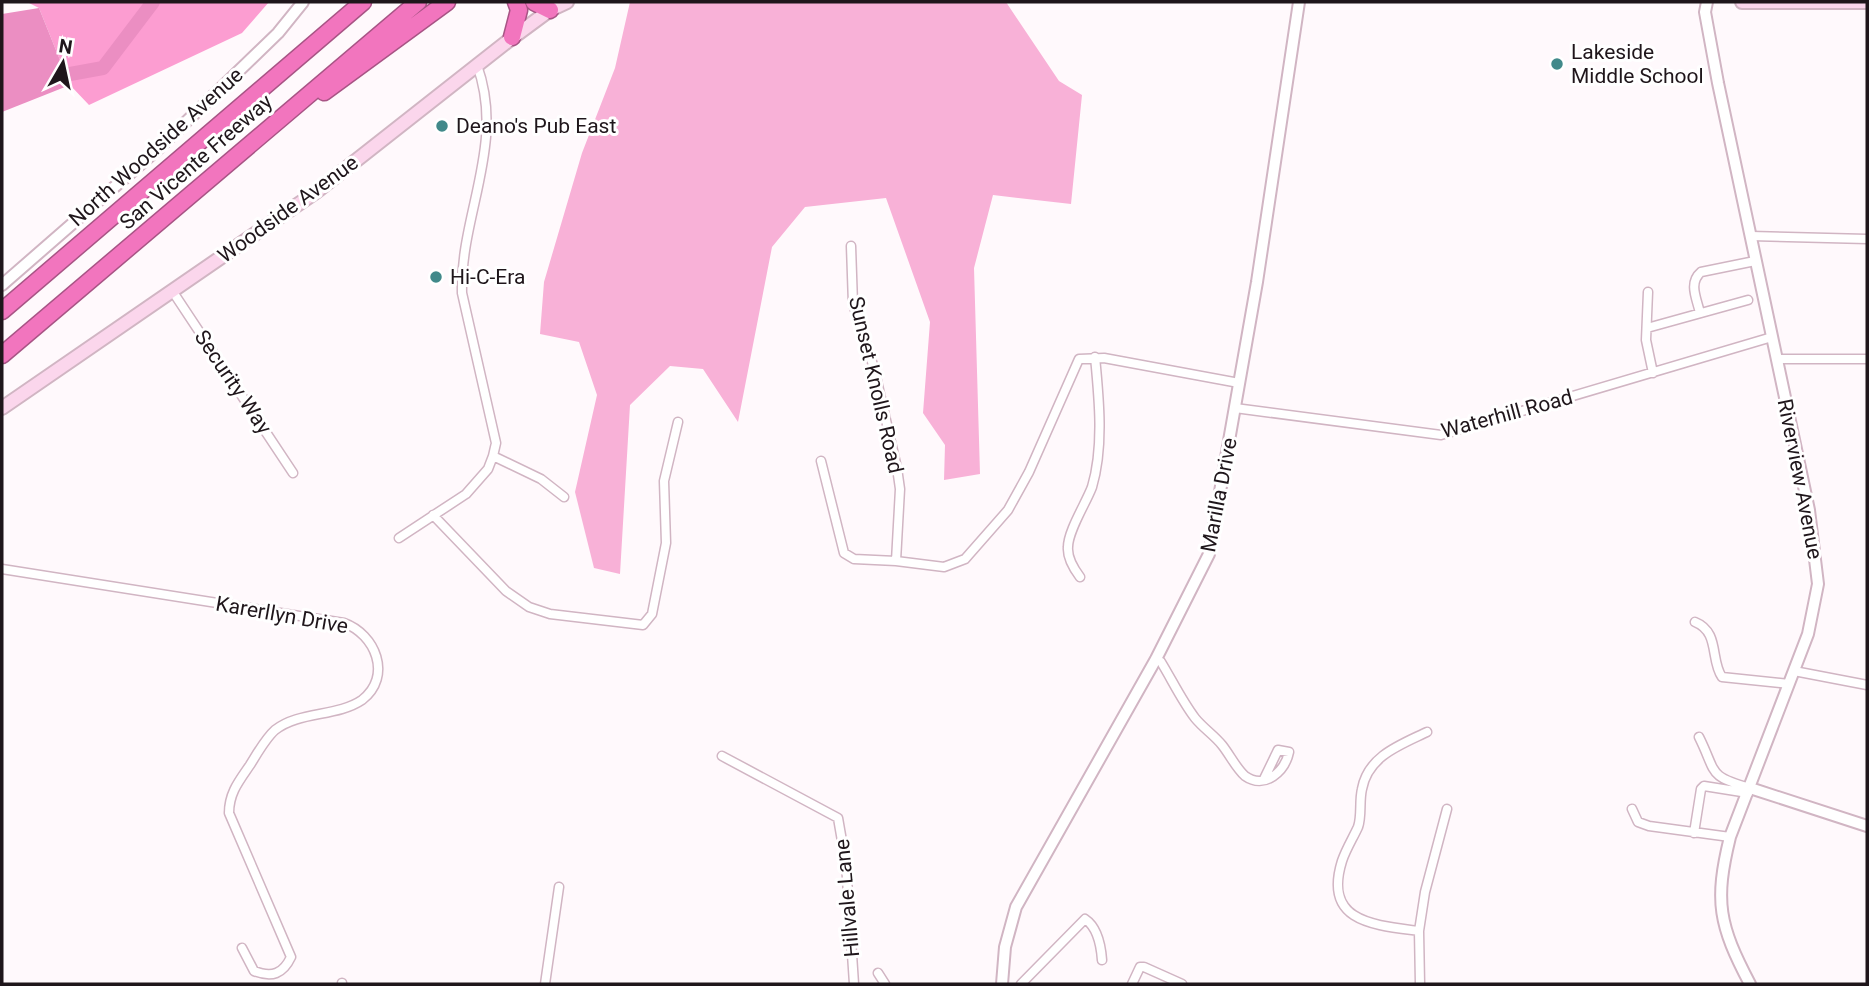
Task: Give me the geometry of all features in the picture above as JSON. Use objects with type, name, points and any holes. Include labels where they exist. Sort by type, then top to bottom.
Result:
[{"type":"highway","points":[[313,41],[352,2]]},
{"type":"highway","name":"San Vicente Freeway","points":[[2,312],[313,41],[363,2]]},
{"type":"highway","name":"San Vicente Freeway","points":[[2,355],[418,2]]},
{"type":"highway","points":[[264,132],[352,73],[447,2]]},
{"type":"highway","points":[[512,37],[519,10],[516,2]]},
{"type":"highway","points":[[534,2],[550,10]]},
{"type":"main road","name":"Woodside Avenue","points":[[2,408],[316,192],[512,37],[550,10],[567,2]]},
{"type":"main road","points":[[1742,2],[1867,2]]},
{"type":"street","name":"North Woodside Avenue","points":[[2,285],[158,149],[278,33],[303,2]]},
{"type":"street","name":"Marilla Drive","points":[[1002,984],[1005,947],[1016,907],[1156,659],[1209,554],[1240,383],[1299,2]]},
{"type":"street","name":"Riverview Avenue","points":[[1707,2],[1705,12],[1809,510],[1818,584],[1808,634],[1730,837],[1719,901],[1726,932],[1750,984]]},
{"type":"street","points":[[399,538],[466,494],[488,469],[496,443],[462,293],[461,270],[486,159],[487,112],[484,84],[477,65]]},
{"type":"street","points":[[1751,236],[1867,239]]},
{"type":"street","name":"Sunset Knolls Road","points":[[851,246],[853,303],[873,368],[897,468],[900,489],[896,561]]},
{"type":"street","points":[[1700,313],[1693,284],[1695,277],[1701,272],[1755,261]]},
{"type":"street","name":"Security Way","points":[[173,292],[293,472]]},
{"type":"street","points":[[1648,292],[1647,328],[1653,373]]},
{"type":"street","points":[[1647,328],[1748,300]]},
{"type":"street","name":"Waterhill Road","points":[[1235,408],[1441,435],[1772,337]]},
{"type":"street","points":[[1080,577],[1073,568],[1068,547],[1092,485],[1096,464],[1100,398],[1095,357]]},
{"type":"street","points":[[821,461],[844,553],[854,559],[944,566],[965,559],[1008,510],[1029,472],[1079,359],[1095,357],[1240,383]]},
{"type":"street","points":[[1777,359],[1867,359]]},
{"type":"street","points":[[433,515],[506,591],[529,607],[550,614],[643,625],[652,614],[666,543],[664,481],[678,422]]},
{"type":"street","points":[[493,456],[541,479],[564,497]]},
{"type":"street","name":"Karerllyn Drive","points":[[2,569],[344,623],[367,637],[378,662],[373,685],[362,699],[285,724],[273,732],[229,799],[229,813],[291,957],[286,968],[276,974],[264,975],[254,971],[242,948]]},
{"type":"street","points":[[1695,622],[1702,625],[1714,645],[1722,677],[1789,684]]},
{"type":"street","points":[[1156,659],[1161,662],[1197,720],[1221,743],[1243,775],[1253,780],[1264,779]]},
{"type":"street","points":[[1794,671],[1867,685]]},
{"type":"street","points":[[1419,931],[1382,926],[1353,916],[1341,903],[1337,888],[1342,859],[1359,825],[1362,788],[1370,769],[1385,753],[1427,732]]},
{"type":"street","points":[[1699,737],[1712,770],[1723,780],[1867,827]]},
{"type":"street","name":"Hillvale Lane","points":[[722,756],[838,818],[846,864],[854,984]]},
{"type":"street","points":[[1694,832],[1701,789],[1704,786],[1749,790]]},
{"type":"street","points":[[1420,984],[1419,931],[1425,892],[1447,809]]},
{"type":"street","points":[[1632,809],[1638,822],[1730,837]]},
{"type":"street","points":[[545,984],[559,887]]},
{"type":"street","points":[[1020,984],[1085,919],[1091,923],[1098,939],[1102,960]]},
{"type":"street","points":[[1132,984],[1140,967],[1144,967],[1182,984]]},
{"type":"street","points":[[878,973],[885,984]]},
{"type":"shaded area","points":[[27,2],[269,2],[242,33],[89,105],[70,85],[39,8]]},
{"type":"shaded area","points":[[630,2],[1006,2],[1059,81],[1082,95],[1071,204],[993,195],[974,268],[980,474],[944,480],[945,445],[923,413],[930,322],[886,198],[805,207],[772,247],[738,422],[703,369],[670,366],[630,405],[620,574],[594,568],[575,492],[597,395],[579,342],[540,334],[544,282],[582,153],[615,68]]},
{"type":"shaded area","points":[[39,8],[70,85],[2,112],[2,14]]},
{"type":"waterway","points":[[48,78],[103,68],[153,2]]},
{"type":"place","name":"Lakeside Middle School","points":[[1557,64]]},
{"type":"place","name":"Deano's Pub East","points":[[442,126]]},
{"type":"place","name":"Hi-C-Era","points":[[436,277]]}]
